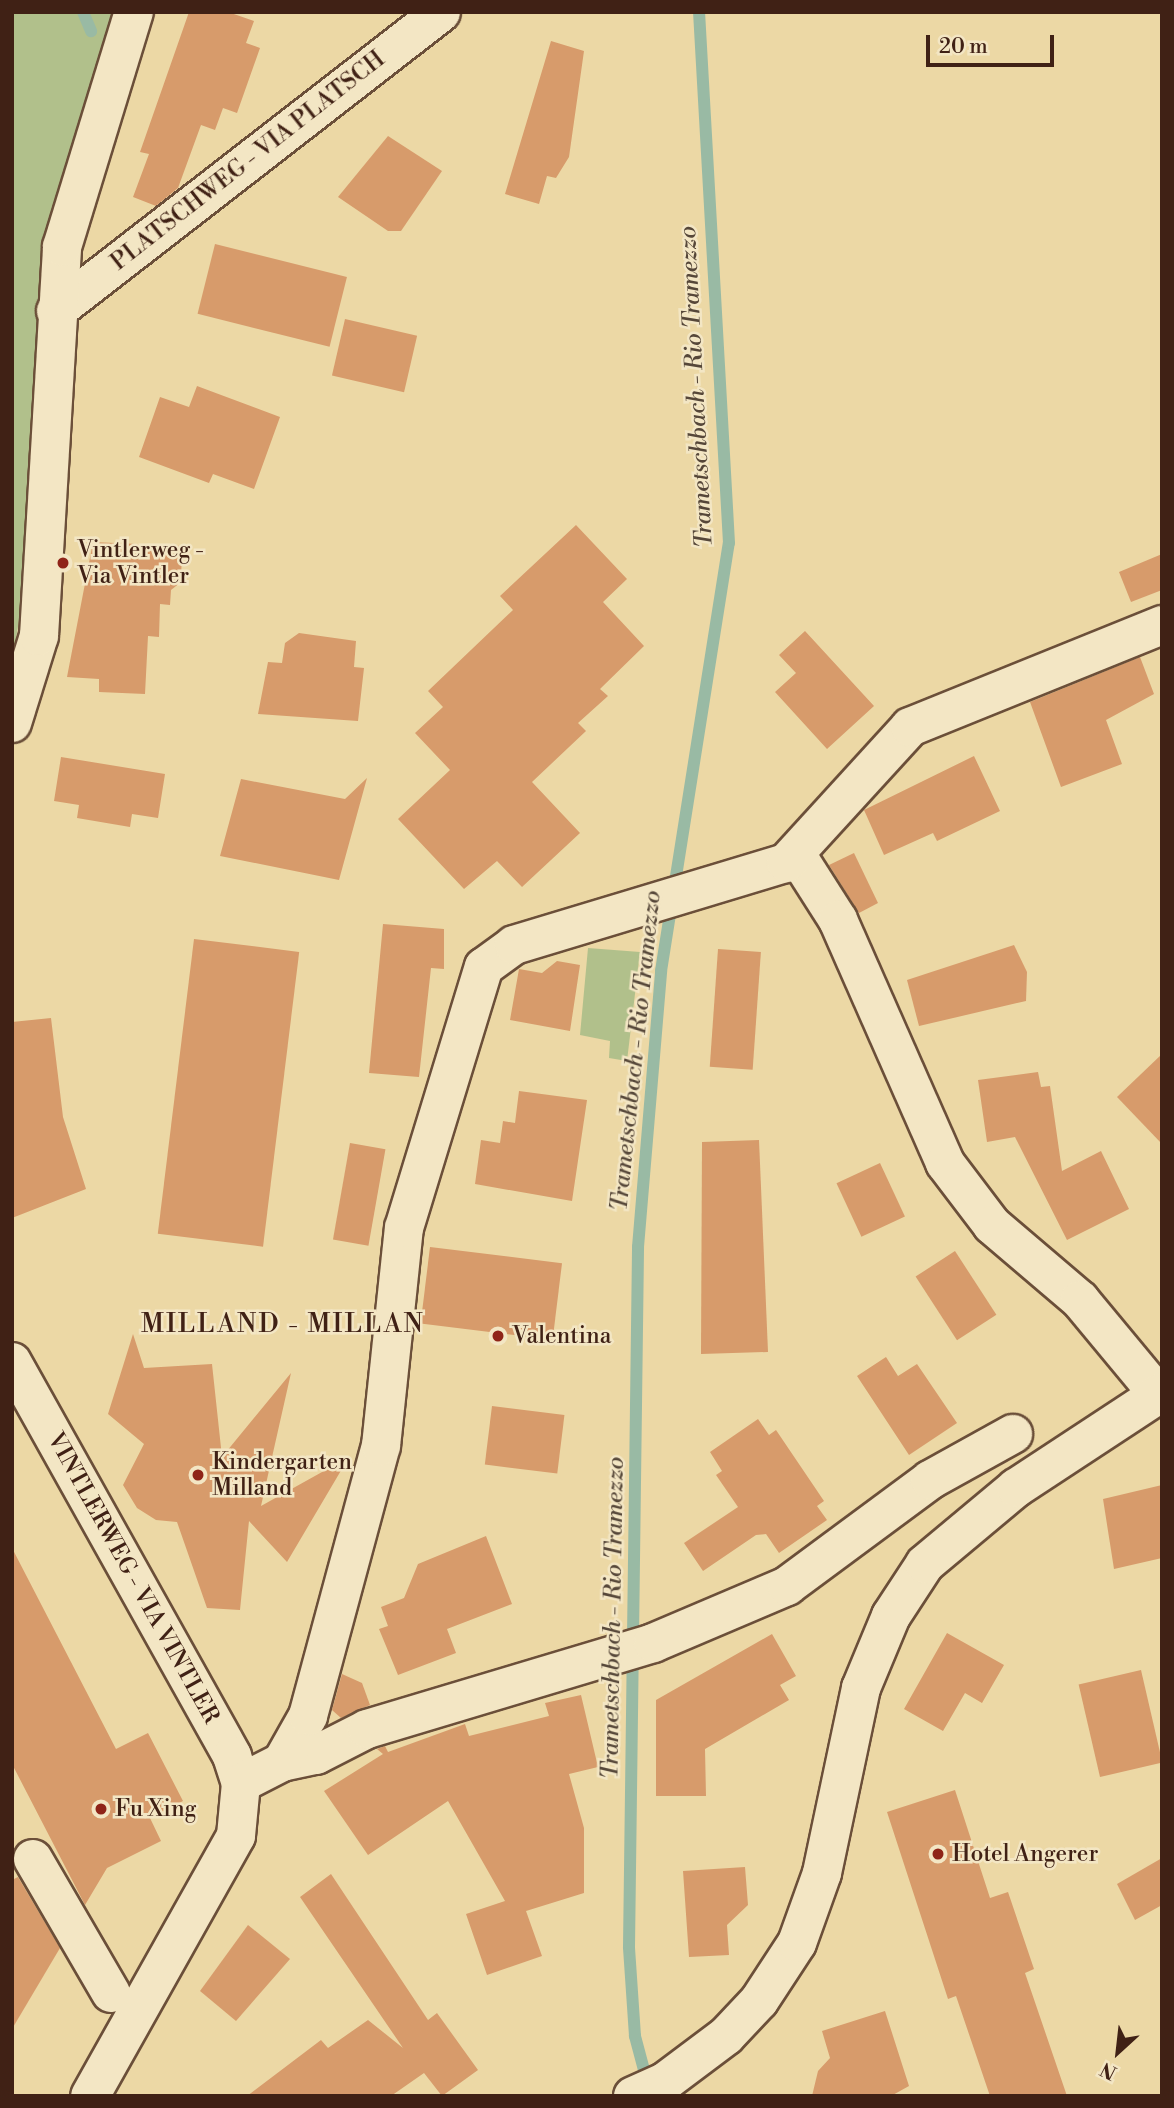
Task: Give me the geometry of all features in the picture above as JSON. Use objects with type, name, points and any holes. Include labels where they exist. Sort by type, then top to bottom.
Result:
[{"type":"street","points":[[12,723],[39,636],[56,311],[62,247],[134,12]]},
{"type":"street","name":"PLATSCHWEG - VIA PLATSCH","points":[[56,311],[441,12]]},
{"type":"street","points":[[282,1762],[308,1716],[363,1528],[381,1446],[404,1228],[484,967],[514,945],[639,905],[767,872],[796,853],[869,765],[910,727],[1162,625]]},
{"type":"street","points":[[650,2088],[751,2010],[797,1943],[822,1873],[861,1688],[891,1616],[925,1564],[1016,1488],[1104,1433],[1161,1403],[1080,1300],[992,1225],[945,1163],[838,920],[796,853]]},
{"type":"street","name":"VINTLERWEG - VIA VINTLER","points":[[15,1372],[232,1756],[241,1783]]},
{"type":"street","points":[[90,2096],[236,1836],[241,1783],[282,1762],[316,1755],[367,1729],[653,1643],[787,1586],[930,1480],[1013,1434]]},
{"type":"street","points":[[33,1859],[111,1993]]},
{"type":"green space","points":[[12,12],[113,12],[12,665]]},
{"type":"green space","points":[[588,948],[640,952],[627,1061],[609,1058],[610,1041],[580,1035]]},
{"type":"building","points":[[189,12],[228,12],[254,21],[246,43],[260,48],[237,113],[223,108],[215,130],[201,125],[178,188],[156,206],[133,197],[149,154],[140,152]]},
{"type":"building","points":[[551,41],[584,51],[569,157],[556,178],[547,176],[539,204],[505,194]]},
{"type":"building","points":[[388,136],[442,171],[401,231],[388,231],[338,197]]},
{"type":"building","points":[[215,244],[347,277],[330,347],[198,314]]},
{"type":"building","points":[[345,319],[417,336],[404,392],[332,376]]},
{"type":"building","points":[[197,386],[280,417],[254,489],[213,474],[209,483],[139,457],[160,397],[189,407]]},
{"type":"building","points":[[576,525],[627,579],[603,602],[644,646],[600,689],[608,696],[578,723],[586,731],[532,782],[580,833],[522,887],[497,861],[464,889],[398,819],[450,770],[415,733],[443,707],[428,691],[513,610],[500,596]]},
{"type":"building","points":[[93,542],[182,546],[181,582],[171,590],[170,605],[160,604],[159,637],[148,636],[145,694],[99,692],[99,679],[67,677]]},
{"type":"building","points":[[1162,554],[1162,590],[1131,602],[1119,572]]},
{"type":"building","points":[[805,631],[874,706],[827,749],[775,692],[796,673],[779,655]]},
{"type":"building","points":[[299,633],[356,641],[354,667],[364,668],[358,721],[258,714],[268,662],[282,663],[285,643]]},
{"type":"building","points":[[1140,657],[1154,694],[1106,720],[1122,764],[1061,787],[1030,702]]},
{"type":"building","points":[[974,756],[1000,811],[937,841],[933,833],[884,855],[864,810]]},
{"type":"building","points":[[61,757],[165,774],[158,818],[132,814],[130,827],[77,818],[79,805],[54,801]]},
{"type":"building","points":[[367,778],[339,880],[220,856],[241,779],[345,799]]},
{"type":"building","points":[[854,853],[878,903],[859,913],[829,865]]},
{"type":"building","points":[[383,924],[444,929],[444,969],[431,968],[419,1077],[369,1073]]},
{"type":"building","points":[[194,939],[299,952],[263,1247],[158,1234]]},
{"type":"building","points":[[1014,945],[1027,972],[1026,1001],[919,1026],[907,980]]},
{"type":"building","points":[[718,949],[761,952],[753,1070],[710,1067]]},
{"type":"building","points":[[557,961],[580,965],[570,1031],[510,1020],[519,969],[542,973]]},
{"type":"building","points":[[51,1018],[63,1117],[86,1189],[12,1218],[12,1022]]},
{"type":"building","points":[[1162,1054],[1162,1144],[1117,1097]]},
{"type":"building","points":[[1038,1072],[1041,1087],[1050,1086],[1062,1171],[1101,1151],[1129,1209],[1067,1240],[1015,1137],[987,1142],[978,1080]]},
{"type":"building","points":[[519,1091],[587,1100],[572,1201],[475,1184],[481,1140],[500,1143],[503,1121],[515,1123]]},
{"type":"building","points":[[759,1140],[768,1352],[701,1354],[702,1142]]},
{"type":"building","points":[[350,1143],[385,1149],[368,1246],[333,1240]]},
{"type":"building","points":[[880,1163],[905,1216],[861,1237],[836,1183]]},
{"type":"building","points":[[430,1247],[562,1263],[553,1340],[421,1323]]},
{"type":"building","points":[[955,1251],[996,1315],[957,1340],[916,1277]]},
{"type":"building","name":"Kindergarten Milland","points":[[133,1334],[144,1368],[212,1364],[222,1457],[291,1373],[261,1506],[349,1457],[287,1562],[249,1521],[240,1610],[207,1608],[177,1522],[156,1520],[137,1508],[123,1485],[144,1444],[108,1414]]},
{"type":"building","points":[[886,1357],[898,1376],[917,1364],[957,1423],[909,1455],[857,1376]]},
{"type":"building","points":[[492,1406],[564,1415],[557,1473],[485,1465]]},
{"type":"building","points":[[758,1419],[769,1435],[776,1430],[824,1501],[817,1506],[827,1520],[779,1553],[766,1534],[756,1535],[703,1571],[684,1543],[738,1507],[716,1475],[722,1471],[710,1452]]},
{"type":"building","points":[[1162,1485],[1162,1558],[1114,1569],[1103,1499]]},
{"type":"building","points":[[486,1536],[512,1604],[447,1629],[456,1653],[398,1675],[379,1629],[388,1626],[381,1607],[404,1598],[418,1564]]},
{"type":"building","points":[[12,1548],[116,1749],[148,1733],[183,1801],[150,1818],[161,1841],[107,1868],[85,1905],[12,1764]]},
{"type":"building","points":[[947,1633],[1004,1665],[982,1703],[965,1693],[943,1731],[904,1709]]},
{"type":"building","points":[[772,1634],[796,1676],[780,1685],[789,1700],[705,1749],[706,1796],[656,1796],[656,1700]]},
{"type":"building","points":[[1141,1670],[1162,1763],[1100,1777],[1079,1684]]},
{"type":"building","points":[[342,1674],[362,1683],[370,1705],[341,1718],[332,1710]]},
{"type":"building","points":[[581,1695],[598,1767],[569,1774],[584,1828],[584,1893],[526,1911],[542,1956],[487,1975],[466,1914],[505,1901],[448,1801],[368,1855],[324,1791],[383,1754],[377,1749],[385,1746],[388,1752],[465,1724],[469,1736],[549,1716],[545,1703]]},
{"type":"building","name":"Hotel Angerer","points":[[955,1790],[990,1898],[1008,1892],[1034,1969],[1025,1973],[1067,2096],[990,2096],[956,1996],[948,1999],[887,1812]]},
{"type":"building","points":[[1162,1858],[1162,1905],[1135,1920],[1117,1884]]},
{"type":"building","points":[[745,1867],[748,1905],[727,1925],[729,1955],[689,1957],[683,1871]]},
{"type":"building","points":[[331,1874],[428,2020],[437,2013],[478,2070],[442,2096],[424,2073],[391,2096],[247,2096],[321,2040],[328,2048],[368,2020],[403,2048],[300,1897]]},
{"type":"building","points":[[18,1877],[60,1948],[12,2029],[12,1880]]},
{"type":"building","points":[[248,1925],[290,1959],[236,2021],[200,1991]]},
{"type":"building","points":[[885,2011],[909,2086],[891,2096],[812,2096],[818,2071],[830,2058],[822,2031]]},
{"type":"waterway","points":[[83,12],[91,31]]},
{"type":"waterway","name":"Trametschbach - Rio Tramezzo","points":[[648,2085],[635,2036],[629,1947],[638,1247],[661,971],[729,543],[699,12]]},
{"type":"place","name":"Vintlerweg - Via Vintler","points":[[63,563]]},
{"type":"place","name":"Valentina","points":[[498,1336]]},
{"type":"place","name":"Kindergarten Milland","points":[[198,1475]]},
{"type":"place","name":"Fu Xing","points":[[101,1809]]},
{"type":"place","name":"Hotel Angerer","points":[[938,1854]]},
{"type":"district","name":"MILLAND - MILLAN","points":[[283,1325]]}]
